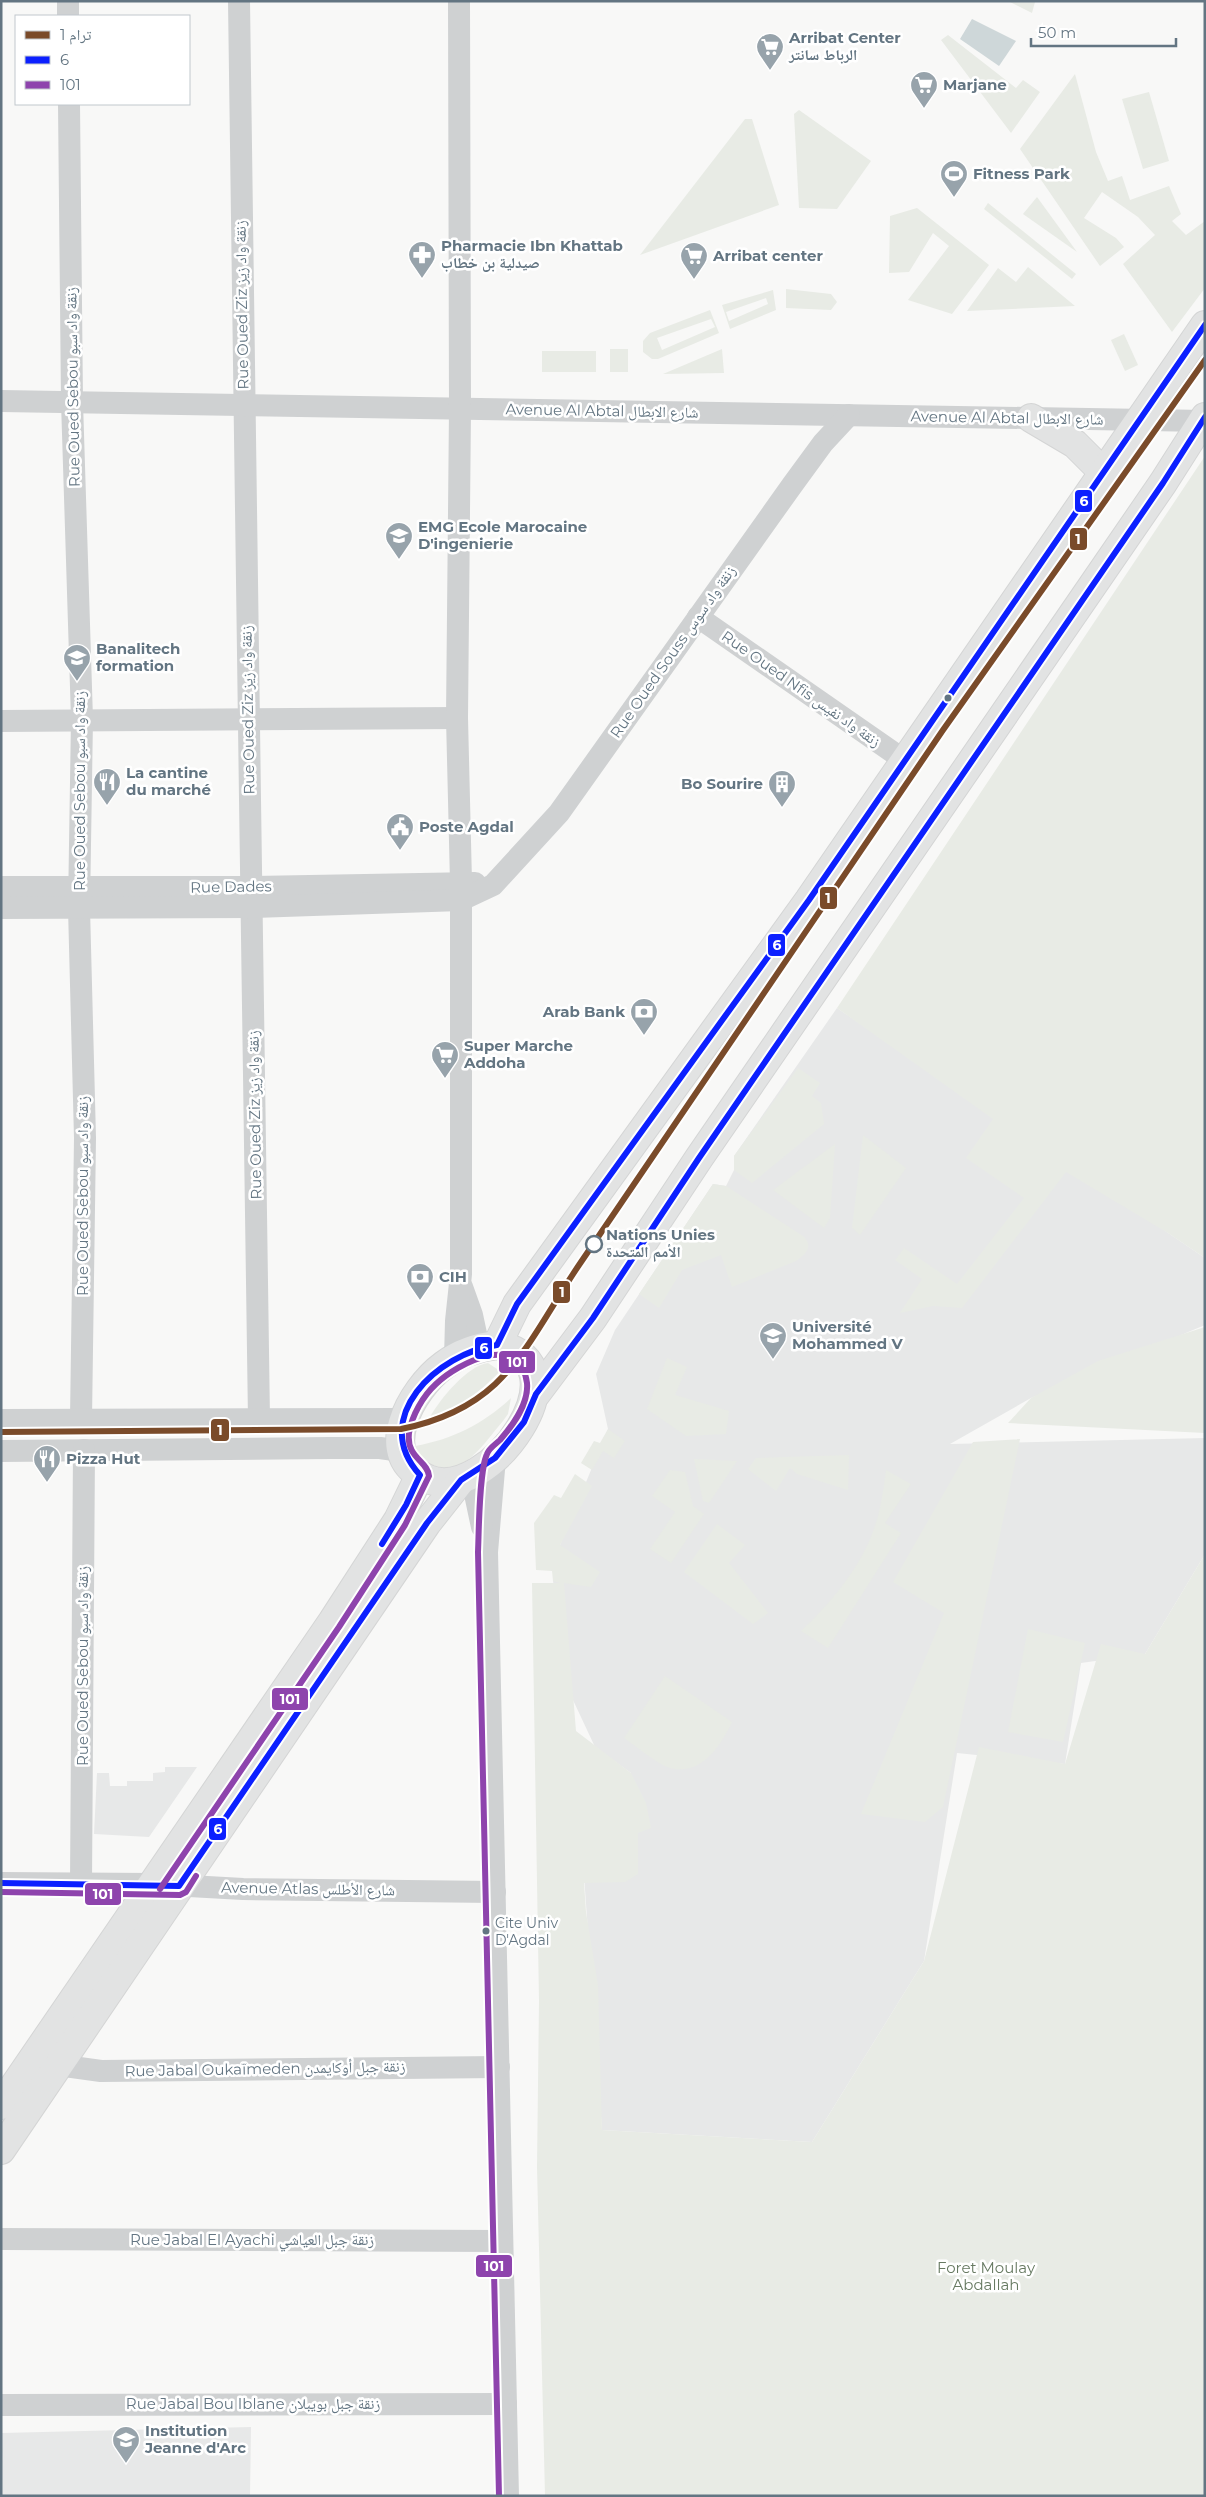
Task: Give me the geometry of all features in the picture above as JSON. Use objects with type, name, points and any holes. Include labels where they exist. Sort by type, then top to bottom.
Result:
[{"type":"main road","points":[[466,1477],[436,1482],[420,1475],[406,1461],[402,1451],[400,1434],[404,1419],[419,1390],[430,1376],[477,1350],[517,1304],[809,900],[1205,325]]},
{"type":"main road","points":[[1031,418],[1076,444],[1103,472]]},
{"type":"main road","points":[[1,2150],[44,2063],[166,1885],[427,1523],[466,1477],[495,1458],[524,1422],[536,1394],[593,1318],[705,1150],[1204,420]]},
{"type":"main road","points":[[477,1350],[514,1350],[526,1360],[534,1374],[536,1394]]},
{"type":"main road","points":[[166,1885],[398,1520],[420,1475]]},
{"type":"main road","points":[[6,2090],[44,2063]]},
{"type":"street","points":[[68,1],[68,15]]},
{"type":"street","name":"Rue Oued Ziz زنقة واد زيز","points":[[239,1],[247,719],[252,897],[259,1420]]},
{"type":"street","points":[[459,1],[460,408],[457,718],[461,891],[461,1284],[472,1315],[477,1350]]},
{"type":"street","name":"Rue Oued Sebou زنقة واد سبو","points":[[69,105],[72,402],[82,719],[80,898],[85,1138],[81,1419]]},
{"type":"street","name":"Avenue Al Abtal شارع الابطال","points":[[1,401],[1204,420]]},
{"type":"street","name":"Rue Oued Souss زنقة واد سوس","points":[[461,891],[494,885],[559,813],[823,443],[849,415]]},
{"type":"street","name":"Rue Oued Nfis زنقة واد نفيس","points":[[698,617],[904,760]]},
{"type":"street","points":[[1,721],[457,718]]},
{"type":"street","name":"Rue Dades","points":[[1,887],[80,898]]},
{"type":"street","name":"Rue Dades","points":[[1,908],[80,898],[252,897],[461,891]]},
{"type":"street","points":[[1,1420],[404,1419]]},
{"type":"street","points":[[1,1451],[380,1448],[402,1451]]},
{"type":"street","name":"Rue Oued Sebou زنقة واد سبو","points":[[81,1882],[84,1450]]},
{"type":"street","points":[[495,1458],[487,1552],[508,2496]]},
{"type":"street","points":[[466,1477],[487,1552]]},
{"type":"street","name":"Avenue Atlas شارع الأطلس","points":[[1,1883],[81,1882],[243,1889],[495,1892]]},
{"type":"street","name":"Rue Jabal Oukaïmeden زنقة جبل أوكايمدن","points":[[44,2063],[101,2071],[499,2066]]},
{"type":"street","name":"Rue Jabal El Ayachi زنقة جبل العياشي","points":[[1,2239],[502,2241]]},
{"type":"street","name":"Rue Jabal Bou Iblane زنقة جبل بويبلان","points":[[1,2405],[506,2404]]},
{"type":"shaded area","points":[[972,19],[1016,41],[999,66],[960,39]]},
{"type":"shaded area","points":[[837,1008],[1205,1258],[1205,1325],[1031,1398],[950,1444],[1205,1438],[1205,1554],[1145,1654],[1081,1663],[1065,1764],[957,1753],[924,1961],[812,2142],[602,2130],[582,1847],[631,1773],[595,1747],[573,1700],[553,1581],[560,1545],[608,1429],[596,1374],[615,1330],[713,1184],[726,1186],[734,1170],[734,1156]]},
{"type":"shaded area","points":[[165,1767],[197,1767],[149,1837],[94,1834],[97,1773],[109,1773],[110,1786],[127,1786],[127,1781],[153,1781],[153,1773],[165,1772]]},
{"type":"shaded area","name":"Institution Jeanne d'Arc","points":[[251,2427],[250,2496],[1,2496],[1,2433]]},
{"type":"green space","points":[[1008,1],[1032,1],[1035,2],[1032,13]]},
{"type":"green space","points":[[948,35],[1016,88],[1023,80],[1040,92],[1011,133],[941,40]]},
{"type":"green space","points":[[1075,74],[1096,152],[1108,181],[1122,176],[1130,200],[1169,186],[1181,214],[1172,221],[1186,235],[1205,221],[1205,288],[1172,332],[1123,264],[1155,235],[1138,217],[1102,192],[1084,218],[1116,238],[1124,247],[1100,266],[1020,149]]},
{"type":"green space","points":[[1149,92],[1169,161],[1143,169],[1122,99]]},
{"type":"green space","points":[[799,110],[871,161],[837,209],[799,208],[794,114]]},
{"type":"green space","points":[[745,119],[752,119],[779,205],[640,255]]},
{"type":"green space","points":[[1037,197],[1077,252],[1023,214]]},
{"type":"green space","points":[[988,203],[1076,274],[1072,279],[984,209]]},
{"type":"green space","points":[[917,208],[989,265],[952,314],[908,300],[949,246],[933,233],[909,272],[889,273],[890,216]]},
{"type":"green space","points":[[1028,267],[1075,306],[967,311],[998,268],[1016,282]]},
{"type":"green space","points":[[786,289],[831,294],[837,302],[831,310],[786,308]]},
{"type":"green space","points":[[773,290],[776,310],[730,329],[722,305]],"holes":[[[766,298],[768,304],[729,321],[726,312]]]},
{"type":"green space","points":[[710,310],[719,333],[658,359],[652,359],[643,352],[643,341],[650,333]],"holes":[[[711,319],[715,327],[662,350],[657,338]]]},
{"type":"green space","points":[[1124,334],[1138,365],[1125,371],[1111,340]]},
{"type":"green space","points":[[610,349],[628,349],[628,372],[610,372]]},
{"type":"green space","points":[[722,349],[724,373],[663,374]]},
{"type":"green space","points":[[542,351],[596,351],[596,372],[542,372]]},
{"type":"green space","points":[[1205,456],[1205,1258],[1168,1233],[1066,1172],[962,1308],[933,1306],[900,1313],[922,1279],[895,1260],[904,1248],[957,1284],[1024,1198],[966,1158],[993,1119],[837,1008]]},
{"type":"green space","points":[[798,1068],[820,1083],[812,1096],[821,1103],[824,1124],[752,1183],[734,1170],[734,1156]]},
{"type":"green space","points":[[863,1135],[906,1168],[860,1235],[852,1228]]},
{"type":"green space","points":[[835,1144],[830,1218],[824,1228],[773,1190]]},
{"type":"green space","points":[[713,1184],[726,1186],[803,1236],[808,1243],[807,1250],[796,1261],[732,1287],[721,1255],[682,1270],[659,1308],[639,1294]]},
{"type":"green space","points":[[1205,1327],[1205,1433],[1008,1423],[1031,1398],[1098,1361]]},
{"type":"green space","points":[[667,1358],[687,1367],[675,1395],[729,1411],[726,1434],[686,1436],[647,1409]]},
{"type":"green space","points":[[488,1363],[500,1371],[485,1386],[460,1404],[441,1414],[430,1417],[447,1393],[463,1376],[480,1365]]},
{"type":"green space","points":[[511,1398],[508,1414],[503,1421],[482,1447],[464,1462],[455,1467],[444,1468],[426,1462],[417,1453],[415,1446],[455,1435],[467,1429],[490,1415]]},
{"type":"green space","points":[[608,1429],[625,1441],[614,1458],[603,1451],[592,1470],[581,1463],[594,1441],[600,1443]]},
{"type":"green space","points":[[1020,1439],[943,1807],[925,1822],[861,1814],[944,1613],[893,1582],[973,1442]]},
{"type":"green space","points":[[849,1455],[848,1490],[797,1474],[790,1468],[776,1491],[748,1469],[756,1458]]},
{"type":"green space","points":[[694,1459],[737,1461],[709,1503],[703,1501]]},
{"type":"green space","points":[[670,1470],[685,1472],[693,1506],[704,1514],[671,1563],[650,1549],[675,1512],[652,1496]]},
{"type":"green space","points":[[886,1470],[911,1484],[885,1523],[901,1533],[828,1648],[801,1631],[826,1606],[848,1578],[866,1548],[878,1516]]},
{"type":"green space","name":"Foret Moulay Abdallah","points":[[575,1474],[592,1486],[560,1545],[600,1572],[591,1587],[564,1583],[576,1731],[631,1773],[646,1803],[651,1828],[638,1833],[638,1874],[625,1882],[584,1883],[586,1912],[598,1985],[602,2130],[812,2142],[924,1961],[979,1747],[1065,1764],[1101,1644],[1145,1654],[1205,1554],[1205,2496],[545,2496],[537,2167],[539,2001],[532,1583],[560,1583],[553,1581],[552,1571],[536,1570],[534,1523],[554,1495],[561,1498]]},
{"type":"green space","points":[[717,1524],[745,1545],[729,1563],[768,1613],[753,1624],[684,1572]]},
{"type":"green space","points":[[1028,1629],[1085,1643],[1063,1742],[1008,1732]]},
{"type":"green space","points":[[665,1676],[732,1722],[715,1750],[700,1764],[691,1768],[681,1769],[665,1766],[624,1738]]},
{"type":"tram line","name":"1","points":[[1,1432],[401,1429],[437,1419],[466,1406],[490,1389],[510,1369],[527,1347],[579,1265],[943,730],[1205,360]]},
{"type":"transit line","name":"6","points":[[382,1544],[406,1505],[420,1475],[406,1453],[402,1432],[406,1411],[417,1392],[433,1375],[453,1361],[475,1351],[497,1345],[517,1304],[809,900],[1205,325]]},
{"type":"transit line","name":"6","points":[[1,1883],[179,1886],[427,1523],[461,1480],[495,1458],[524,1422],[536,1394],[593,1318],[699,1158],[1163,483],[1205,417]]},
{"type":"transit line","name":"101","points":[[160,1889],[339,1627],[405,1525],[429,1476],[425,1466],[414,1454],[409,1441],[409,1433],[415,1413],[423,1400],[431,1389],[446,1376],[473,1361],[487,1356],[501,1355],[513,1358],[522,1367],[527,1383],[527,1391],[523,1406],[515,1421],[500,1440],[489,1450],[484,1462],[478,1552],[499,2496]]},
{"type":"transit line","name":"101","points":[[1,1892],[180,1895],[186,1892],[196,1876]]},
{"type":"place","name":"Arribat Center الرباط سانتر","points":[[770,71]]},
{"type":"place","name":"Marjane","points":[[924,109]]},
{"type":"place","name":"Fitness Park","points":[[954,198]]},
{"type":"place","name":"Pharmacie Ibn Khattab صيدلية بن خطاب","points":[[422,279]]},
{"type":"place","name":"Arribat center","points":[[694,280]]},
{"type":"place","name":"EMG Ecole Marocaine D'ingenierie","points":[[399,560]]},
{"type":"place","name":"Banalitech formation","points":[[77,682]]},
{"type":"place","name":"La cantine du marché","points":[[107,806]]},
{"type":"place","name":"Bo Sourire","points":[[782,808]]},
{"type":"place","name":"Poste Agdal","points":[[400,851]]},
{"type":"place","name":"Arab Bank","points":[[644,1036]]},
{"type":"place","name":"Super Marche Addoha","points":[[445,1079]]},
{"type":"place","name":"Nations Unies الأمم المتحدة","points":[[594,1244]]},
{"type":"place","name":"CIH","points":[[420,1301]]},
{"type":"place","name":"Université Mohammed V","points":[[773,1360]]},
{"type":"place","name":"Pizza Hut","points":[[47,1483]]},
{"type":"place","name":"Cite Univ D'Agdal","points":[[486,1931]]},
{"type":"place","name":"Institution Jeanne d'Arc","points":[[126,2464]]}]
